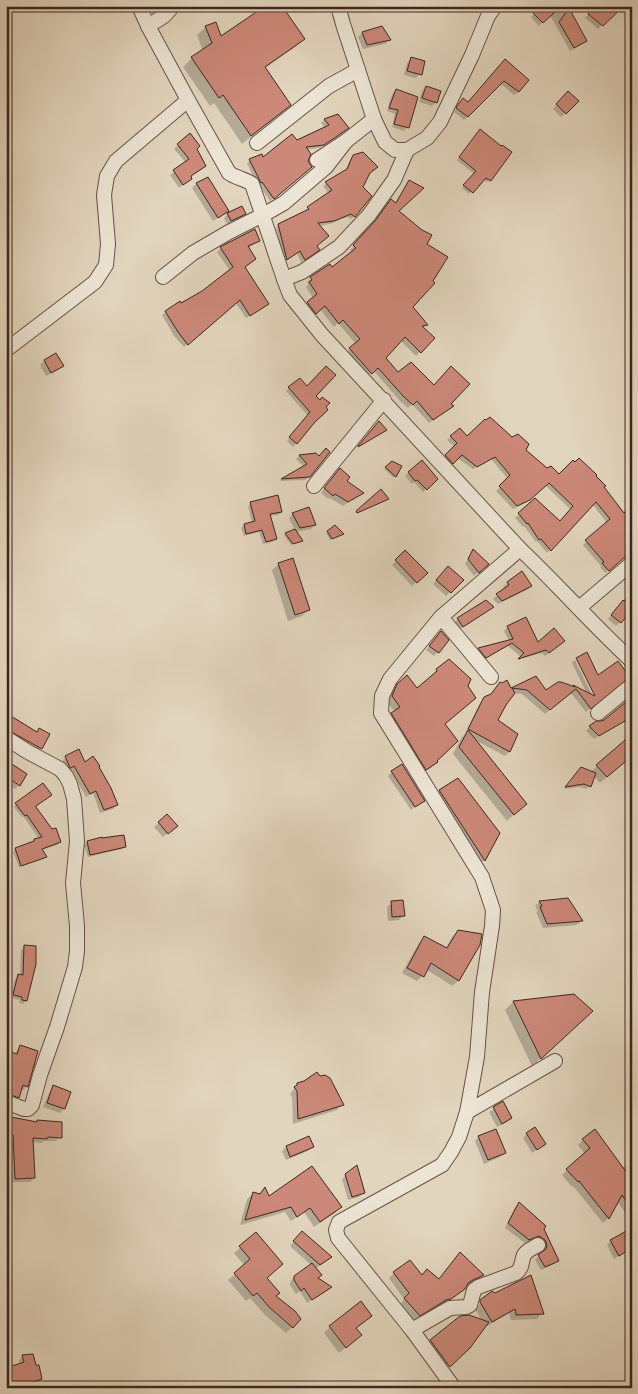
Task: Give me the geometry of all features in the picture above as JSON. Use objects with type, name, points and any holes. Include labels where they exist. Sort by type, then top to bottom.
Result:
[{"type":"street","points":[[138,6],[229,173],[252,184],[290,295],[322,335],[520,549],[602,634],[632,661]]},
{"type":"street","points":[[148,26],[164,16],[172,6]]},
{"type":"street","points":[[338,6],[374,119],[385,142],[395,150],[407,150],[427,138],[440,122],[472,55],[488,16],[495,6]]},
{"type":"street","points":[[257,143],[329,86],[358,70]]},
{"type":"street","points":[[6,350],[95,282],[106,266],[108,244],[104,195],[107,176],[116,161],[188,100]]},
{"type":"street","points":[[317,160],[346,141],[374,119]]},
{"type":"street","points":[[163,277],[193,253],[284,204],[326,167],[346,141]]},
{"type":"street","points":[[284,279],[302,272],[339,247],[369,215],[394,180],[407,150]]},
{"type":"street","points":[[314,486],[384,400]]},
{"type":"street","points":[[454,1388],[412,1330],[338,1238],[336,1230],[339,1222],[442,1164],[451,1152],[467,1112],[477,1057],[482,992],[492,926],[492,910],[482,877],[381,713],[382,696],[390,679],[441,617],[520,549]]},
{"type":"street","points":[[579,608],[632,563]]},
{"type":"street","points":[[441,617],[491,677]]},
{"type":"street","points":[[598,713],[632,685]]},
{"type":"street","points":[[6,738],[60,769],[70,784],[74,799],[77,841],[73,883],[77,951],[75,967],[32,1105],[28,1109],[24,1109],[6,1102]]},
{"type":"street","points":[[467,1112],[555,1061]]},
{"type":"street","points":[[412,1330],[450,1308],[460,1309],[470,1305],[474,1290],[520,1271],[523,1256],[527,1251],[538,1245]]},
{"type":"building","points":[[265,6],[282,6],[305,39],[265,67],[291,105],[251,136],[223,95],[219,98],[191,57],[212,43],[205,26],[216,22],[221,36]]},
{"type":"building","points":[[541,6],[547,6],[554,13],[543,23],[533,13]]},
{"type":"building","points":[[594,6],[624,6],[603,26],[588,14]]},
{"type":"building","points":[[569,8],[587,41],[574,48],[559,22]]},
{"type":"building","points":[[382,26],[391,40],[367,45],[362,32]]},
{"type":"building","points":[[411,57],[425,61],[422,75],[407,71]]},
{"type":"building","points":[[505,59],[529,80],[519,92],[504,81],[468,117],[456,108],[463,98],[468,102]]},
{"type":"building","points":[[426,86],[441,91],[437,103],[422,98]]},
{"type":"building","points":[[396,89],[418,97],[409,128],[394,124],[398,110],[389,108]]},
{"type":"building","points":[[568,91],[579,101],[566,114],[556,104]]},
{"type":"building","points":[[338,114],[349,128],[324,145],[306,147],[311,154],[308,161],[312,167],[274,199],[261,183],[249,159],[262,154],[263,157],[292,134],[297,140],[329,125],[324,119]]},
{"type":"building","points":[[480,129],[501,146],[512,152],[491,181],[486,178],[473,193],[463,185],[476,171],[459,157]]},
{"type":"building","points":[[190,133],[200,146],[197,149],[206,166],[191,176],[192,179],[183,185],[173,170],[189,159],[177,144]]},
{"type":"building","points":[[363,152],[378,167],[370,173],[363,187],[372,196],[355,217],[351,214],[334,221],[318,223],[329,236],[317,246],[320,250],[305,260],[300,251],[287,260],[278,224],[309,209],[307,207],[332,190],[325,182],[347,169],[353,155]]},
{"type":"building","points":[[208,177],[229,211],[218,218],[196,183]]},
{"type":"building","points":[[409,180],[424,188],[399,211],[422,230],[432,235],[427,244],[448,257],[433,281],[435,283],[413,307],[428,325],[422,326],[435,338],[421,353],[405,337],[386,358],[398,372],[411,362],[434,385],[451,366],[470,384],[451,404],[454,406],[433,420],[417,401],[413,405],[404,397],[378,368],[372,374],[349,348],[360,339],[343,320],[339,324],[325,306],[316,314],[307,302],[317,294],[309,282],[312,280],[310,277],[330,264],[332,267],[356,248],[353,245],[375,221],[391,199],[396,203]]},
{"type":"building","points":[[242,206],[246,214],[231,221],[227,213]]},
{"type":"building","points":[[255,229],[260,241],[248,246],[256,259],[245,267],[269,304],[250,316],[240,300],[188,345],[165,311],[180,301],[181,303],[202,291],[233,267],[220,247]]},
{"type":"building","points":[[56,353],[64,366],[51,373],[44,360]]},
{"type":"building","points":[[326,366],[336,375],[316,396],[320,400],[322,397],[330,403],[326,407],[328,410],[315,422],[297,444],[289,437],[310,412],[288,387],[300,378],[307,386]]},
{"type":"building","points":[[490,417],[512,437],[518,434],[529,444],[526,450],[547,468],[551,466],[559,474],[573,460],[575,462],[579,458],[597,475],[624,513],[626,511],[632,519],[632,554],[626,556],[609,571],[602,563],[604,562],[585,540],[610,519],[596,502],[551,551],[541,539],[539,540],[528,523],[518,513],[535,498],[560,521],[573,506],[549,483],[530,500],[517,506],[499,486],[510,475],[495,457],[477,467],[462,455],[453,464],[445,455],[457,443],[450,436],[460,428],[467,436],[485,419]]},
{"type":"building","points":[[379,421],[387,430],[358,447],[358,446]]},
{"type":"building","points":[[326,448],[330,452],[310,477],[281,479],[307,464],[299,455],[316,453],[319,456]]},
{"type":"building","points":[[422,460],[438,479],[427,490],[417,480],[415,481],[408,472]]},
{"type":"building","points":[[392,461],[402,466],[396,477],[385,467]]},
{"type":"building","points":[[340,468],[350,477],[347,481],[364,493],[348,502],[335,494],[333,496],[324,488]]},
{"type":"building","points":[[381,489],[389,499],[357,513],[356,511]]},
{"type":"building","points":[[278,495],[282,512],[270,514],[277,539],[266,542],[262,530],[246,534],[244,524],[255,521],[250,502]]},
{"type":"building","points":[[309,507],[316,525],[300,528],[292,513]]},
{"type":"building","points":[[335,525],[344,534],[332,539],[327,531]]},
{"type":"building","points":[[295,529],[303,541],[293,544],[285,533]]},
{"type":"building","points":[[473,549],[489,564],[479,573],[468,559]]},
{"type":"building","points":[[405,550],[428,573],[417,583],[395,560]]},
{"type":"building","points":[[293,558],[310,610],[295,615],[278,563]]},
{"type":"building","points":[[448,566],[464,580],[451,593],[436,580]]},
{"type":"building","points":[[522,571],[532,586],[502,601],[496,594],[509,585],[507,582]]},
{"type":"building","points":[[632,592],[632,610],[621,623],[611,615]]},
{"type":"building","points":[[486,600],[494,607],[463,627],[457,618]]},
{"type":"building","points":[[526,617],[538,642],[554,628],[565,641],[549,653],[546,650],[518,659],[524,653],[512,643],[486,658],[478,648],[513,639],[507,626]]},
{"type":"building","points":[[441,631],[449,640],[439,653],[429,646]]},
{"type":"building","points":[[587,652],[598,675],[618,661],[630,677],[591,709],[576,689],[550,710],[527,690],[512,688],[515,693],[498,720],[518,734],[510,752],[468,729],[484,697],[491,694],[500,682],[502,683],[507,680],[511,688],[536,676],[546,690],[561,682],[575,687],[573,685],[595,696],[576,658]]},
{"type":"building","points":[[449,659],[471,679],[468,686],[476,698],[445,724],[458,741],[438,762],[426,770],[391,713],[400,707],[392,696],[397,684],[407,675],[417,688]]},
{"type":"building","points":[[632,697],[632,717],[599,736],[589,726],[596,721],[604,720]]},
{"type":"building","points":[[6,713],[37,732],[39,728],[50,734],[42,749],[6,729]]},
{"type":"building","points":[[468,730],[527,804],[514,815],[459,747]]},
{"type":"building","points":[[632,734],[632,756],[607,777],[596,765]]},
{"type":"building","points":[[79,749],[85,762],[93,756],[100,766],[118,805],[104,810],[96,791],[90,794],[74,766],[70,768],[65,756]]},
{"type":"building","points":[[6,760],[27,774],[20,786],[6,776]]},
{"type":"building","points":[[402,764],[425,801],[415,807],[391,771]]},
{"type":"building","points":[[581,767],[596,773],[591,787],[584,784],[565,787]]},
{"type":"building","points":[[458,778],[500,833],[485,861],[439,790]]},
{"type":"building","points":[[43,783],[52,795],[36,807],[52,829],[56,828],[61,842],[42,849],[47,857],[21,866],[15,848],[42,837],[27,815],[25,816],[15,803]]},
{"type":"building","points":[[167,814],[178,826],[168,834],[158,822]]},
{"type":"building","points":[[124,835],[126,847],[90,855],[87,841],[102,837]]},
{"type":"building","points":[[568,898],[583,921],[547,924],[539,901]]},
{"type":"building","points":[[403,900],[405,916],[392,917],[391,901]]},
{"type":"building","points":[[458,930],[482,934],[480,945],[459,981],[431,963],[424,977],[407,968],[424,936],[447,948]]},
{"type":"building","points":[[24,945],[36,946],[36,964],[27,1001],[22,1000],[22,997],[13,995],[18,974],[23,975]]},
{"type":"building","points":[[574,994],[593,1011],[541,1059],[513,1001]]},
{"type":"building","points":[[20,1045],[38,1051],[28,1087],[23,1085],[19,1098],[6,1093],[6,1050],[17,1054]]},
{"type":"building","points":[[317,1072],[320,1076],[325,1075],[330,1078],[344,1105],[298,1119],[297,1091],[294,1087],[297,1083],[304,1081]]},
{"type":"building","points":[[53,1085],[71,1092],[65,1109],[47,1103]]},
{"type":"building","points":[[503,1101],[512,1118],[502,1124],[493,1107]]},
{"type":"building","points":[[11,1117],[37,1122],[37,1120],[62,1122],[62,1138],[33,1138],[35,1178],[15,1179],[13,1135],[8,1134]]},
{"type":"building","points":[[535,1127],[546,1144],[537,1150],[526,1133]]},
{"type":"building","points":[[496,1129],[506,1153],[488,1160],[478,1136]]},
{"type":"building","points":[[595,1129],[632,1180],[632,1210],[622,1195],[609,1219],[579,1181],[566,1169],[590,1148],[582,1139]]},
{"type":"building","points":[[309,1136],[314,1147],[290,1157],[286,1146]]},
{"type":"building","points":[[357,1165],[365,1193],[352,1197],[345,1174]]},
{"type":"building","points":[[312,1166],[342,1207],[320,1222],[310,1208],[297,1217],[291,1207],[245,1220],[253,1192],[260,1194],[265,1187],[269,1196]]},
{"type":"building","points":[[519,1202],[546,1226],[544,1229],[559,1261],[545,1267],[538,1255],[546,1249],[545,1240],[539,1236],[529,1240],[508,1223]]},
{"type":"building","points":[[632,1228],[632,1248],[619,1256],[610,1240]]},
{"type":"building","points":[[302,1231],[332,1257],[320,1265],[293,1241]]},
{"type":"building","points":[[256,1232],[283,1264],[267,1278],[280,1293],[276,1296],[295,1311],[301,1319],[293,1328],[270,1308],[257,1293],[253,1296],[234,1273],[250,1259],[239,1246]]},
{"type":"building","points":[[460,1252],[484,1275],[468,1283],[465,1289],[451,1299],[446,1300],[420,1316],[404,1298],[409,1293],[393,1272],[410,1260],[422,1275],[427,1269],[439,1279]]},
{"type":"building","points":[[312,1263],[322,1275],[318,1278],[332,1287],[312,1300],[304,1288],[301,1291],[294,1280],[294,1276]]},
{"type":"building","points":[[531,1275],[544,1314],[516,1315],[515,1309],[492,1322],[480,1300],[492,1291],[495,1293]]},
{"type":"building","points":[[361,1301],[372,1316],[356,1328],[362,1335],[346,1348],[329,1326]]},
{"type":"building","points":[[469,1315],[489,1322],[470,1348],[450,1367],[430,1340],[460,1316]]},
{"type":"building","points":[[33,1354],[36,1365],[39,1365],[42,1379],[24,1385],[23,1382],[6,1387],[6,1368],[24,1362],[22,1355]]}]
